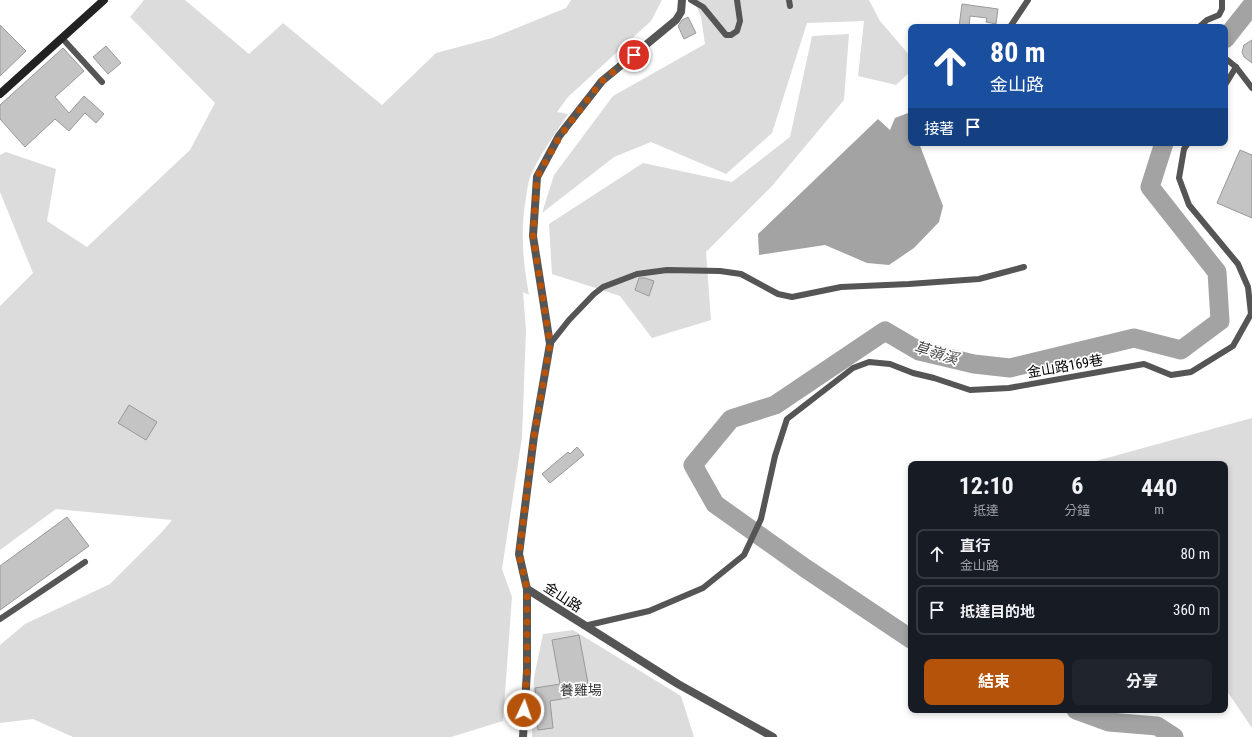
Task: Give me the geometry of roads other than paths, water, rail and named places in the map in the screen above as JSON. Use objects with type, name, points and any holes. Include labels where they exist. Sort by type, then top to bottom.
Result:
[{"type":"street","points":[[0,94],[104,0]]},
{"type":"street","name":"金山路","points":[[682,0],[682,12],[676,20],[602,81],[560,136],[537,177],[533,236],[550,344],[534,436],[519,554],[527,589],[678,684],[773,737]]},
{"type":"street","points":[[523,737],[527,671],[527,589]]},
{"type":"lane","points":[[691,0],[703,8],[726,35],[731,35],[737,31],[740,21],[737,0]]},
{"type":"lane","points":[[1012,24],[1028,0]]},
{"type":"lane","points":[[1202,24],[1207,20],[1219,15],[1222,8],[1222,0]]},
{"type":"lane","points":[[62,38],[102,82]]},
{"type":"lane","points":[[1228,60],[1236,67],[1252,88]]},
{"type":"lane","points":[[1228,80],[1236,67]]},
{"type":"lane","name":"金山路169巷","points":[[584,626],[649,611],[703,588],[744,555],[761,519],[775,456],[787,419],[853,368],[869,362],[890,364],[913,373],[934,378],[970,390],[1009,388],[1144,364],[1171,375],[1191,372],[1233,346],[1251,314],[1248,287],[1238,264],[1189,205],[1179,178],[1184,150],[1186,146]]},
{"type":"lane","points":[[550,344],[594,294],[603,287],[637,274],[667,270],[720,271],[741,274],[778,294],[792,297],[841,287],[979,279],[1024,267]]},
{"type":"lane","points":[[0,619],[85,562]]},
{"type":"waterway","name":"草嶺溪","points":[[1228,35],[1252,5]]},
{"type":"waterway","name":"草嶺溪","points":[[908,637],[805,568],[715,504],[693,465],[731,419],[775,405],[885,331],[919,351],[974,364],[1010,368],[1134,338],[1181,350],[1220,321],[1217,272],[1150,187],[1163,146]]},
{"type":"waterway","name":"草嶺溪","points":[[1084,713],[1109,722],[1157,726],[1174,737]]},
{"type":"park label","name":"養雞場","points":[[581,690]]}]
